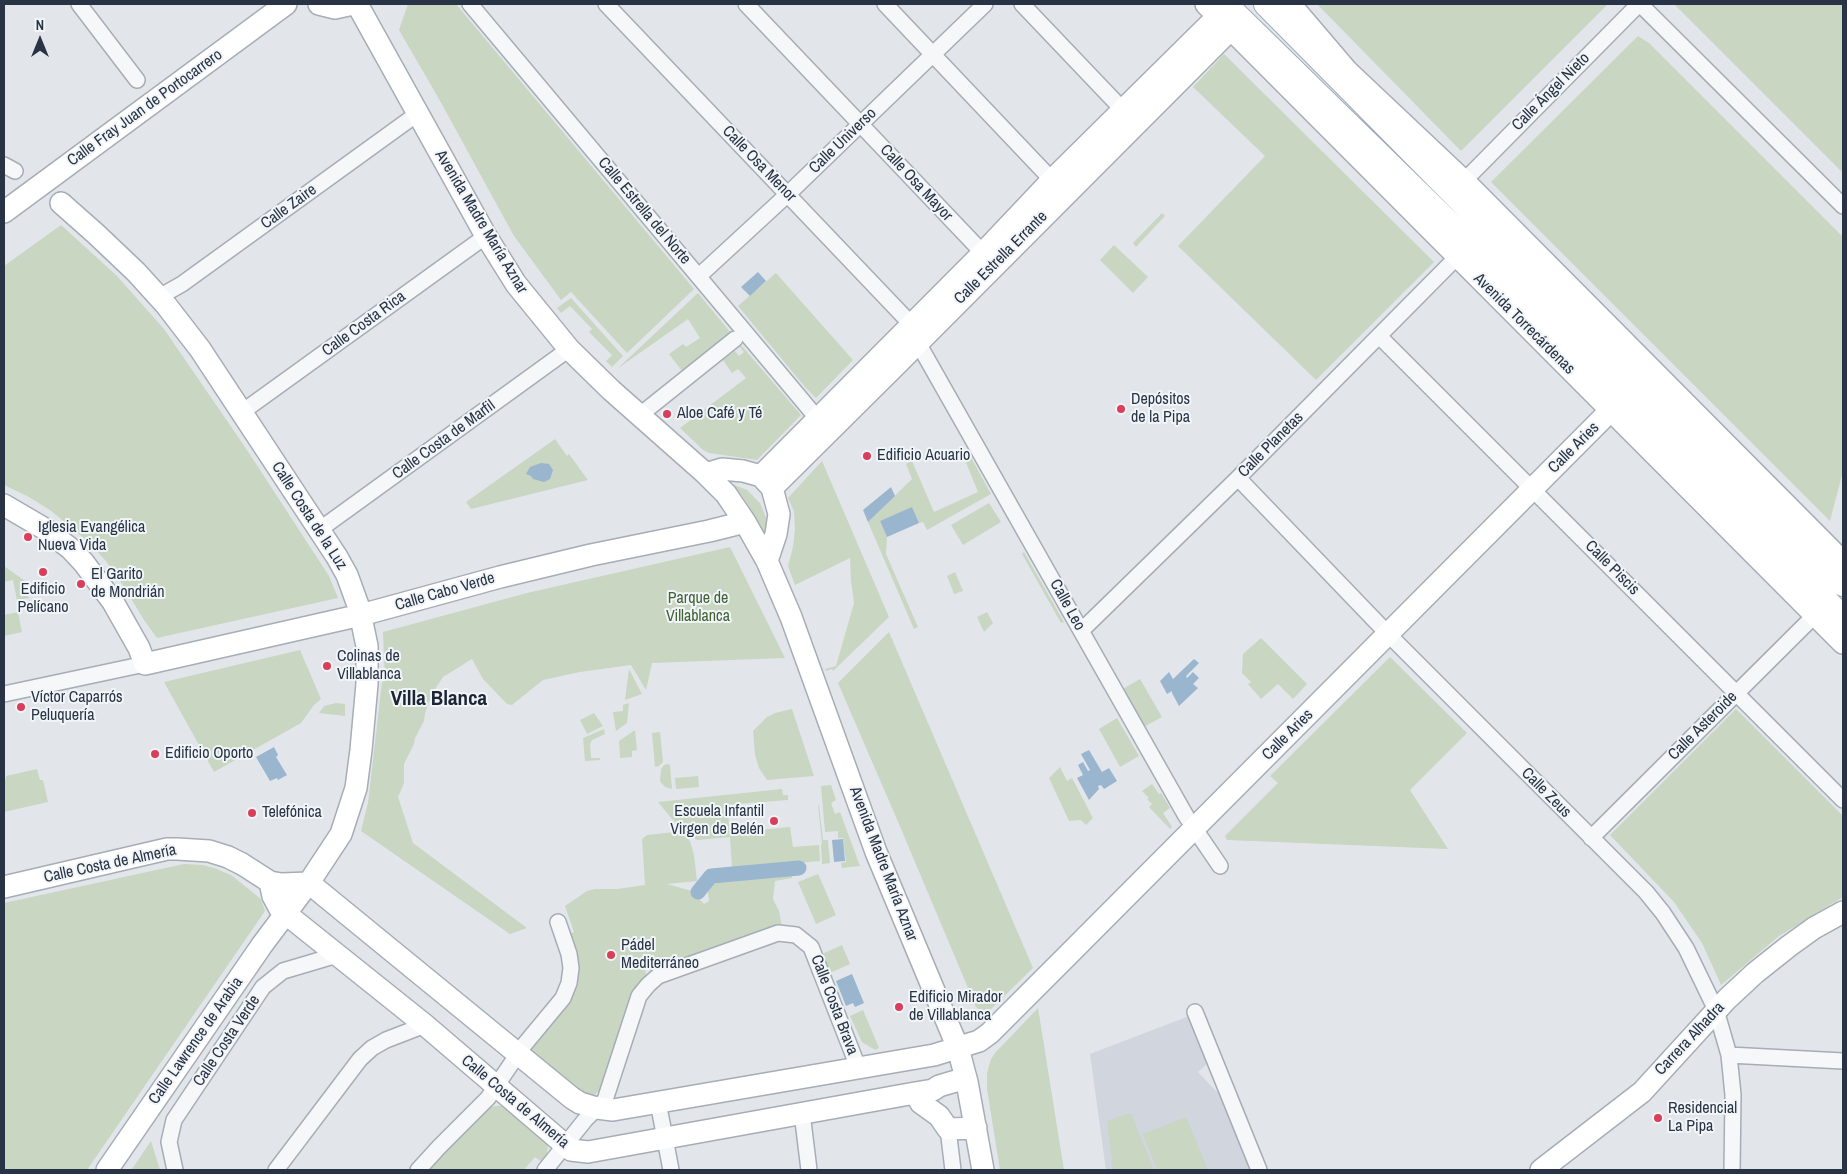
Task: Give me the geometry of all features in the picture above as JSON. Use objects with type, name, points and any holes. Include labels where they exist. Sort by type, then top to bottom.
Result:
[{"type":"main road","points":[[1266,4],[1452,180],[1843,584]]},
{"type":"main road","name":"Avenida Torrecárdenas","points":[[1220,13],[1445,220],[1843,618]]},
{"type":"street","points":[[79,4],[137,80]]},
{"type":"street","name":"Calle Fray Juan de Portocarrero","points":[[4,212],[286,4]]},
{"type":"street","points":[[318,4],[335,8],[355,4]]},
{"type":"street","name":"Avenida Madre María Aznar","points":[[355,4],[486,236],[516,284],[569,349],[726,494],[745,522],[767,561],[791,617],[876,852],[958,1048],[966,1078],[983,1170]]},
{"type":"street","name":"Calle Estrella del Norte","points":[[470,4],[817,418]]},
{"type":"street","name":"Calle Osa Menor","points":[[606,4],[788,194],[914,333]]},
{"type":"street","name":"Calle Osa Mayor","points":[[746,4],[983,253]]},
{"type":"street","points":[[885,4],[1052,180]]},
{"type":"street","name":"Calle Universo","points":[[699,276],[788,194],[985,4]]},
{"type":"street","points":[[1022,4],[1123,110]]},
{"type":"street","points":[[1290,4],[1346,70],[1452,180],[1843,561]]},
{"type":"street","points":[[1640,4],[1843,206]]},
{"type":"street","name":"Calle Ángel Nieto","points":[[1452,180],[1640,4]]},
{"type":"street","name":"Calle Estrella Errante","points":[[766,482],[1201,45],[1220,13]]},
{"type":"street","name":"Avenida Torrecárdenas","points":[[1220,13],[1457,257],[1843,643]]},
{"type":"street","name":"Calle Estrella Errante","points":[[766,482],[817,418],[914,333],[983,253],[1052,180],[1123,110],[1201,45]]},
{"type":"street","name":"Calle Zaire","points":[[159,297],[182,284],[417,114]]},
{"type":"street","name":"Calle Costa de la Luz","points":[[60,203],[116,252],[159,297],[196,344],[347,575],[361,615],[367,646],[367,684],[356,788],[341,834],[296,898]]},
{"type":"street","name":"Calle Costa Rica","points":[[242,412],[486,236]]},
{"type":"street","name":"Calle Planetas","points":[[1081,631],[1238,478],[1457,257]]},
{"type":"street","name":"Calle Leo","points":[[914,333],[1194,829],[1220,866]]},
{"type":"street","name":"Calle Piscis","points":[[1380,336],[1843,800]]},
{"type":"street","points":[[640,415],[735,339]]},
{"type":"street","name":"Calle Costa de Marfil","points":[[319,530],[569,349]]},
{"type":"street","name":"Calle Aries","points":[[958,1048],[979,1041],[990,1033],[1611,410]]},
{"type":"street","points":[[706,474],[722,469],[743,471],[766,482],[779,514],[776,534],[767,561]]},
{"type":"street","name":"Calle Zeus","points":[[1238,478],[1388,634],[1646,892],[1663,913],[1689,953],[1716,1010],[1729,1055],[1733,1095],[1732,1170]]},
{"type":"street","points":[[4,505],[45,529],[71,549],[84,563],[113,602],[139,648],[145,664],[4,694]]},
{"type":"street","name":"Calle Cabo Verde","points":[[145,664],[361,615],[563,562],[745,522]]},
{"type":"street","name":"Calle Asteroide","points":[[1592,838],[1815,615]]},
{"type":"street","name":"Calle Costa de Almería","points":[[4,887],[167,849],[209,851],[228,857],[270,882],[275,901],[296,898],[519,1054],[572,1098],[580,1103],[597,1108],[613,1110],[934,1055],[958,1048]]},
{"type":"street","points":[[270,882],[281,884],[296,898]]},
{"type":"street","name":"Calle Costa de Almería","points":[[296,898],[337,955],[424,1025],[571,1150],[583,1153],[665,1139],[933,1090],[966,1078]]},
{"type":"street","name":"Calle Lawrence de Arabia","points":[[107,1170],[296,898]]},
{"type":"street","name":"Carrera Alhadra","points":[[1541,1170],[1642,1092],[1716,1010],[1770,960],[1814,928],[1843,912]]},
{"type":"street","points":[[418,1170],[488,1098],[524,1045],[567,991],[571,975],[569,954],[558,922]]},
{"type":"street","name":"Calle Costa Brava","points":[[545,1170],[605,1100],[639,996],[648,985],[658,976],[778,933],[796,935],[811,947],[858,1067]]},
{"type":"street","name":"Calle Costa Verde","points":[[175,1170],[169,1142],[174,1120],[263,987],[283,971],[337,955]]},
{"type":"street","points":[[1195,1012],[1259,1170]]},
{"type":"street","points":[[276,1170],[355,1065],[367,1053],[386,1040],[424,1025]]},
{"type":"street","points":[[934,1055],[939,1068],[940,1086]]},
{"type":"street","points":[[1729,1055],[1839,1057]]},
{"type":"street","points":[[915,1093],[921,1103],[939,1116],[948,1129],[953,1170]]},
{"type":"street","points":[[658,1102],[671,1170]]},
{"type":"street","points":[[802,1113],[809,1170]]},
{"type":"street","points":[[948,1129],[976,1128]]},
{"type":"shaded area","points":[[1189,1016],[1207,1064],[1198,1072],[1216,1091],[1230,1098],[1259,1170],[1106,1170],[1090,1054]]},
{"type":"green space","points":[[408,4],[456,4],[694,289],[627,353],[571,292],[561,300],[514,236],[399,30]]},
{"type":"green space","points":[[1317,4],[1608,4],[1461,151]]},
{"type":"green space","points":[[1674,4],[1843,4],[1843,173]]},
{"type":"green space","points":[[1638,36],[1649,43],[1843,237],[1843,471],[1830,521],[1491,182]]},
{"type":"green space","points":[[1224,54],[1434,262],[1316,380],[1178,246],[1265,156],[1193,87]]},
{"type":"green space","points":[[1162,213],[1165,216],[1136,247],[1133,243]]},
{"type":"green space","points":[[61,225],[117,276],[164,329],[245,447],[329,576],[338,598],[157,638],[116,574],[86,540],[50,510],[4,485],[4,266]]},
{"type":"green space","points":[[1114,245],[1148,277],[1133,293],[1100,260]]},
{"type":"green space","points":[[776,273],[853,360],[816,398],[738,306]]},
{"type":"green space","points":[[698,293],[731,333],[682,371],[669,354],[683,344],[686,347],[700,338],[688,319],[617,369]]},
{"type":"green space","points":[[571,298],[623,356],[612,367],[606,361],[612,355],[589,332],[592,329],[570,306],[561,313],[557,308]]},
{"type":"green space","points":[[741,345],[801,415],[757,460],[709,453],[703,450],[680,428],[746,378],[738,369],[732,373],[723,360],[735,351],[739,356],[744,352],[740,347]]},
{"type":"green space","points":[[555,439],[567,456],[569,454],[588,480],[471,509],[466,502]]},
{"type":"green space","points":[[968,452],[991,494],[927,530],[923,522],[919,523],[912,508],[880,521],[887,537],[886,554],[918,627],[914,629],[868,522],[912,479],[906,464],[912,461],[934,512],[978,492],[963,455]]},
{"type":"green space","points":[[822,461],[889,617],[833,671],[832,669],[826,671],[825,669],[836,666],[854,603],[850,558],[795,585],[788,566],[795,530],[794,511],[788,498]]},
{"type":"green space","points":[[732,484],[747,490],[760,503],[767,520],[768,537],[743,497]]},
{"type":"green space","points":[[989,503],[1001,522],[963,545],[951,525]]},
{"type":"green space","name":"Parque de Villablanca","points":[[730,547],[785,658],[652,663],[646,690],[631,665],[580,672],[543,680],[512,705],[507,704],[483,679],[472,659],[443,677],[433,692],[424,721],[404,764],[404,783],[398,797],[413,843],[527,928],[510,934],[361,831],[368,803],[382,682],[385,681],[383,632],[527,593]]},
{"type":"green space","points":[[1024,552],[1064,622],[1061,623],[1022,554]]},
{"type":"green space","points":[[4,566],[32,586],[28,589],[30,591],[26,595],[30,598],[17,600],[13,580],[4,582]]},
{"type":"green space","points":[[955,572],[963,591],[954,594],[947,576]]},
{"type":"green space","points":[[18,612],[22,632],[4,636],[4,615]]},
{"type":"green space","points":[[987,612],[993,623],[984,632],[977,617]]},
{"type":"green space","points":[[889,632],[1033,968],[990,1010],[980,1010],[976,1007],[838,683]]},
{"type":"green space","points":[[1261,638],[1307,684],[1293,699],[1278,684],[1261,699],[1248,684],[1251,682],[1242,673],[1243,654]]},
{"type":"green space","points":[[300,650],[321,699],[314,705],[301,723],[214,772],[164,682]]},
{"type":"green space","points":[[1390,657],[1467,733],[1410,790],[1448,849],[1227,840],[1225,836],[1278,783],[1270,776]]},
{"type":"green space","points":[[629,669],[642,694],[625,700]]},
{"type":"green space","points":[[1140,679],[1162,717],[1142,728],[1121,690]]},
{"type":"green space","points":[[336,703],[345,704],[345,716],[319,713],[324,706]]},
{"type":"green space","points":[[629,703],[627,723],[616,731],[613,712],[623,711],[623,705]]},
{"type":"green space","points":[[792,709],[814,776],[767,780],[759,768],[755,755],[753,731],[767,717]]},
{"type":"green space","points":[[1736,709],[1843,816],[1843,897],[1779,936],[1721,985],[1702,943],[1674,902],[1610,835]]},
{"type":"green space","points":[[594,713],[603,726],[587,734],[580,720]]},
{"type":"green space","points":[[1117,718],[1139,756],[1120,767],[1099,729]]},
{"type":"green space","points":[[604,729],[605,734],[592,740],[590,744],[591,758],[600,758],[600,760],[585,761],[583,738]]},
{"type":"green space","points":[[635,730],[637,750],[632,751],[632,757],[620,758],[619,741]]},
{"type":"green space","points":[[660,732],[663,762],[655,767],[652,733]]},
{"type":"green space","points":[[664,765],[670,765],[672,789],[665,787],[660,781],[661,769]]},
{"type":"green space","points":[[1060,767],[1067,781],[1072,778],[1093,818],[1086,825],[1081,820],[1069,821],[1049,778]]},
{"type":"green space","points":[[37,769],[40,780],[43,780],[48,802],[4,812],[4,780],[6,776]]},
{"type":"green space","points":[[698,776],[699,787],[676,789],[675,778]]},
{"type":"green space","points":[[1152,784],[1159,794],[1161,793],[1170,808],[1163,813],[1172,827],[1170,829],[1149,807],[1152,804],[1142,791]]},
{"type":"green space","points":[[831,785],[836,800],[831,803],[835,814],[840,812],[860,866],[842,868],[841,863],[846,862],[843,838],[838,838],[838,831],[825,832],[821,786]]},
{"type":"green space","points":[[782,789],[783,795],[788,795],[788,800],[724,805],[725,815],[728,815],[730,833],[790,827],[793,847],[819,845],[820,861],[732,869],[730,837],[698,840],[693,838],[672,819],[658,802]]},
{"type":"green space","points":[[818,805],[823,840],[828,840],[830,863],[822,864]]},
{"type":"green space","points":[[681,833],[690,841],[694,855],[697,881],[667,884],[692,891],[704,904],[709,901],[707,885],[712,880],[792,872],[792,878],[775,881],[773,899],[779,911],[782,926],[651,975],[647,956],[643,959],[647,979],[599,1091],[593,1096],[586,1096],[530,1050],[532,1045],[568,1003],[576,984],[567,935],[574,932],[565,906],[587,891],[645,885],[642,839],[647,835]]},
{"type":"green space","points":[[184,864],[203,865],[231,875],[261,899],[265,911],[87,1170],[4,1170],[4,903]]},
{"type":"green space","points":[[818,874],[836,915],[816,924],[798,882]]},
{"type":"green space","points":[[842,945],[850,964],[830,973],[822,954]]},
{"type":"green space","points":[[1038,1008],[1064,1170],[1000,1170],[987,1089],[987,1073],[995,1053]]},
{"type":"green space","points":[[863,1010],[879,1048],[875,1050],[862,1042],[850,1016]]},
{"type":"green space","points":[[504,1105],[548,1143],[544,1162],[535,1157],[524,1170],[427,1170],[489,1107]]},
{"type":"green space","points":[[1131,1113],[1154,1170],[1113,1170],[1107,1121]]},
{"type":"green space","points":[[1186,1117],[1208,1170],[1157,1170],[1143,1134]]},
{"type":"green space","points":[[151,1141],[160,1170],[131,1170],[132,1169]]},
{"type":"water","points":[[758,272],[766,281],[750,296],[741,287]]},
{"type":"water","points":[[541,463],[549,464],[553,470],[550,479],[544,482],[533,479],[526,474],[530,467]]},
{"type":"water","points":[[891,487],[895,496],[868,522],[863,510]]},
{"type":"water","points":[[912,507],[919,523],[887,537],[880,521]]},
{"type":"water","points":[[1194,659],[1199,663],[1186,676],[1187,678],[1193,672],[1199,678],[1193,684],[1198,688],[1179,706],[1172,691],[1167,694],[1160,681],[1169,672],[1173,679]]},
{"type":"water","points":[[274,747],[278,755],[276,757],[287,775],[278,780],[277,778],[270,781],[256,757]]},
{"type":"water","points":[[1089,750],[1102,772],[1109,768],[1117,781],[1104,789],[1101,785],[1098,786],[1099,789],[1089,800],[1077,778],[1083,775],[1078,765],[1083,762],[1088,771],[1090,770],[1081,754]]},
{"type":"water","points":[[843,839],[845,861],[834,862],[832,840]]},
{"type":"water","points":[[852,974],[864,1003],[855,1007],[853,1003],[846,1006],[836,981]]},
{"type":"waterway","points":[[698,892],[711,876],[799,868]]},
{"type":"place","name":"Depósitos de la Pipa","points":[[1121,409]]},
{"type":"place","name":"Aloe Café y Té","points":[[667,414]]},
{"type":"place","name":"Edificio Acuario","points":[[867,456]]},
{"type":"place","name":"Iglesia Evangélica Nueva Vida","points":[[28,537]]},
{"type":"place","name":"Edificio Pelícano","points":[[43,572]]},
{"type":"place","name":"El Garito de Mondrián","points":[[81,584]]},
{"type":"place","name":"Colinas de Villablanca","points":[[327,666]]},
{"type":"place","name":"Víctor Caparrós Peluquería","points":[[21,707]]},
{"type":"place","name":"Edificio Oporto","points":[[155,754]]},
{"type":"place","name":"Telefónica","points":[[252,813]]},
{"type":"place","name":"Escuela Infantil Virgen de Belén","points":[[774,821]]},
{"type":"place","name":"Pádel Mediterráneo","points":[[611,955]]},
{"type":"place","name":"Edificio Mirador de Villablanca","points":[[899,1007]]},
{"type":"place","name":"Residencial La Pipa","points":[[1658,1118]]},
{"type":"district","name":"Villa Blanca","points":[[439,699]]}]
